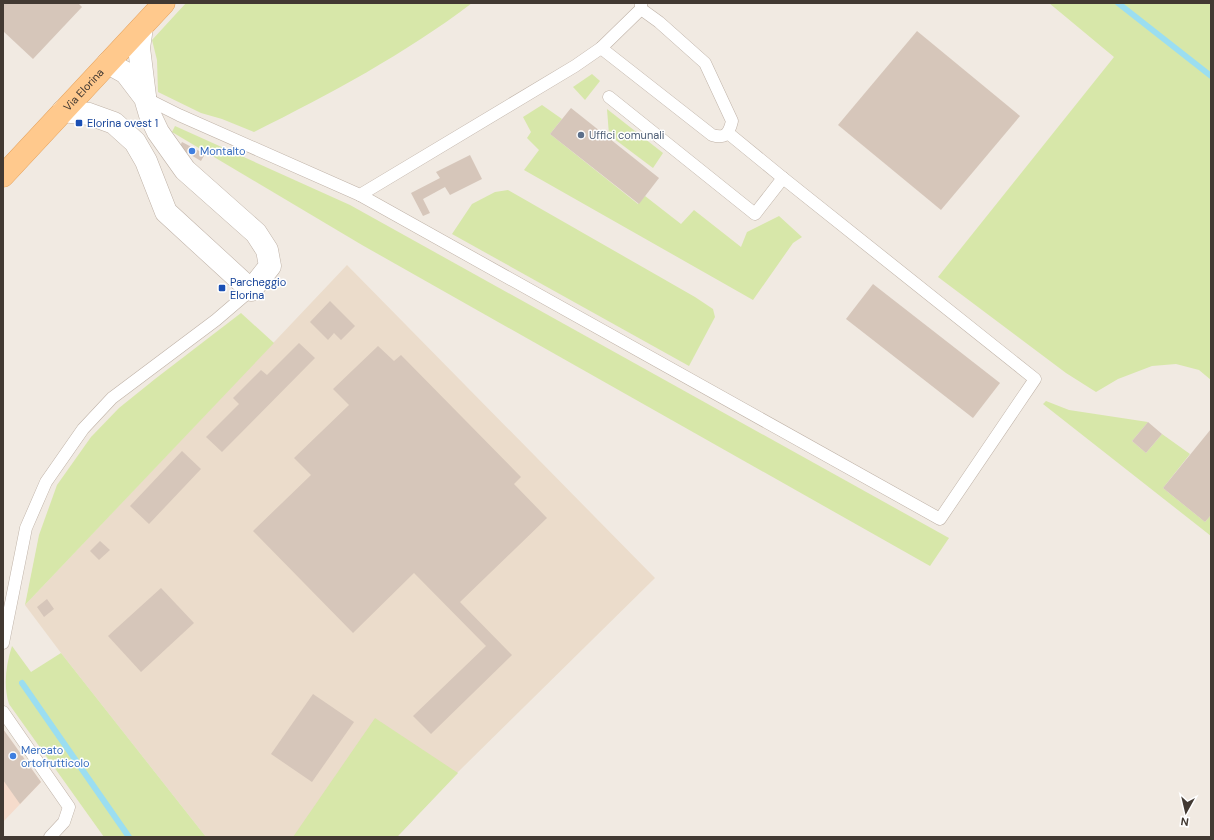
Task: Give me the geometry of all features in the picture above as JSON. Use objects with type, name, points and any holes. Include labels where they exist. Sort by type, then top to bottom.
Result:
[{"type":"main road","name":"Via Elorina","points":[[3,176],[164,3]]},
{"type":"street","points":[[142,26],[139,48],[142,80],[147,106]]},
{"type":"street","points":[[84,88],[93,106],[135,142],[146,161],[166,212],[251,290],[270,266],[267,250],[256,233],[185,170],[158,132],[147,106],[126,73],[108,63]]},
{"type":"street","points":[[63,111],[89,114],[114,123],[147,106]]},
{"type":"lane","points":[[360,195],[575,66],[601,48],[641,6],[705,63],[732,121],[730,130],[728,133],[718,137],[712,136],[601,48]]},
{"type":"lane","points":[[609,97],[755,214],[783,178]]},
{"type":"lane","points":[[147,106],[179,115],[360,195],[940,519],[1035,379],[728,133]]},
{"type":"lane","points":[[147,106],[160,114],[179,115]]},
{"type":"lane","points":[[3,643],[14,582],[28,521],[46,482],[83,429],[112,398],[216,320],[251,290]]},
{"type":"lane","points":[[3,712],[69,807],[64,822],[50,837]]},
{"type":"shaded area","points":[[347,265],[655,578],[458,772],[397,837],[206,837],[25,605]]},
{"type":"shaded area","name":"Mercato ortofrutticolo","points":[[3,729],[41,782],[3,822]]},
{"type":"green space","points":[[186,3],[472,3],[447,22],[394,56],[339,88],[254,132],[222,119],[201,113],[158,92],[157,60],[152,40]]},
{"type":"green space","points":[[1049,3],[1211,3],[1211,380],[1199,370],[1176,364],[1152,366],[1118,379],[1096,392],[1066,373],[938,277],[1114,57]]},
{"type":"green space","points":[[592,74],[600,81],[585,100],[573,87]]},
{"type":"green space","points":[[542,105],[562,119],[550,134],[638,204],[645,196],[681,224],[694,210],[741,247],[747,232],[779,216],[802,237],[793,243],[753,300],[524,170],[539,150],[527,138],[531,132],[523,117]]},
{"type":"green space","points":[[607,109],[663,153],[653,168],[609,135]]},
{"type":"green space","points":[[175,126],[350,205],[949,538],[930,566],[362,245],[172,132]]},
{"type":"green space","points":[[508,190],[695,297],[713,309],[715,317],[689,366],[452,234],[472,204],[495,192]]},
{"type":"green space","points":[[241,313],[274,343],[25,605],[39,535],[57,485],[91,437],[119,408]]},
{"type":"green space","points":[[1046,401],[1069,410],[1148,422],[1132,441],[1146,453],[1162,434],[1190,454],[1163,488],[1205,522],[1211,515],[1211,536],[1043,404]]},
{"type":"green space","points":[[12,646],[31,672],[61,653],[206,837],[104,837],[9,704],[6,690],[6,675]]},
{"type":"green space","points":[[375,718],[458,773],[397,837],[293,837]]},
{"type":"building","points":[[3,3],[78,3],[82,7],[33,59],[3,31]]},
{"type":"building","points":[[917,31],[1020,116],[941,210],[838,125]]},
{"type":"building","points":[[571,108],[659,178],[639,204],[550,134]]},
{"type":"building","name":"Montalto","points":[[182,142],[205,154],[201,161],[179,148]]},
{"type":"building","points":[[470,155],[482,179],[450,195],[445,187],[423,199],[430,213],[423,216],[411,193],[440,178],[436,172]]},
{"type":"building","points":[[873,284],[1000,383],[973,418],[846,319]]},
{"type":"building","points":[[330,301],[355,326],[341,340],[334,333],[328,340],[310,322]]},
{"type":"building","points":[[299,343],[315,358],[222,452],[206,437],[239,404],[233,398],[261,370],[267,375]]},
{"type":"building","points":[[378,346],[394,361],[401,355],[521,477],[514,484],[547,518],[460,602],[512,655],[431,734],[413,716],[486,646],[414,573],[353,633],[253,531],[311,475],[294,458],[349,405],[333,389]]},
{"type":"building","points":[[1148,422],[1162,434],[1146,453],[1132,441]]},
{"type":"building","points":[[1211,429],[1211,515],[1205,522],[1163,488]]},
{"type":"building","points":[[182,451],[201,469],[149,524],[130,506]]},
{"type":"building","points":[[100,541],[110,550],[99,560],[90,551]]},
{"type":"building","points":[[161,588],[194,623],[141,672],[108,636]]},
{"type":"building","points":[[47,599],[54,609],[44,617],[37,607]]},
{"type":"building","points":[[313,694],[354,722],[312,782],[271,754]]},
{"type":"building","name":"Mercato ortofrutticolo","points":[[3,729],[41,782],[20,804],[3,780]]},
{"type":"waterway","points":[[1118,3],[1211,76]]},
{"type":"waterway","points":[[22,683],[129,837]]},
{"type":"place","name":"Elorina ovest 1","points":[[79,123]]},
{"type":"place","name":"Uffici comunali","points":[[581,135]]},
{"type":"place","name":"Montalto","points":[[192,151]]},
{"type":"place","name":"Parcheggio Elorina","points":[[222,288]]},
{"type":"place","name":"Mercato ortofrutticolo","points":[[13,756]]}]
